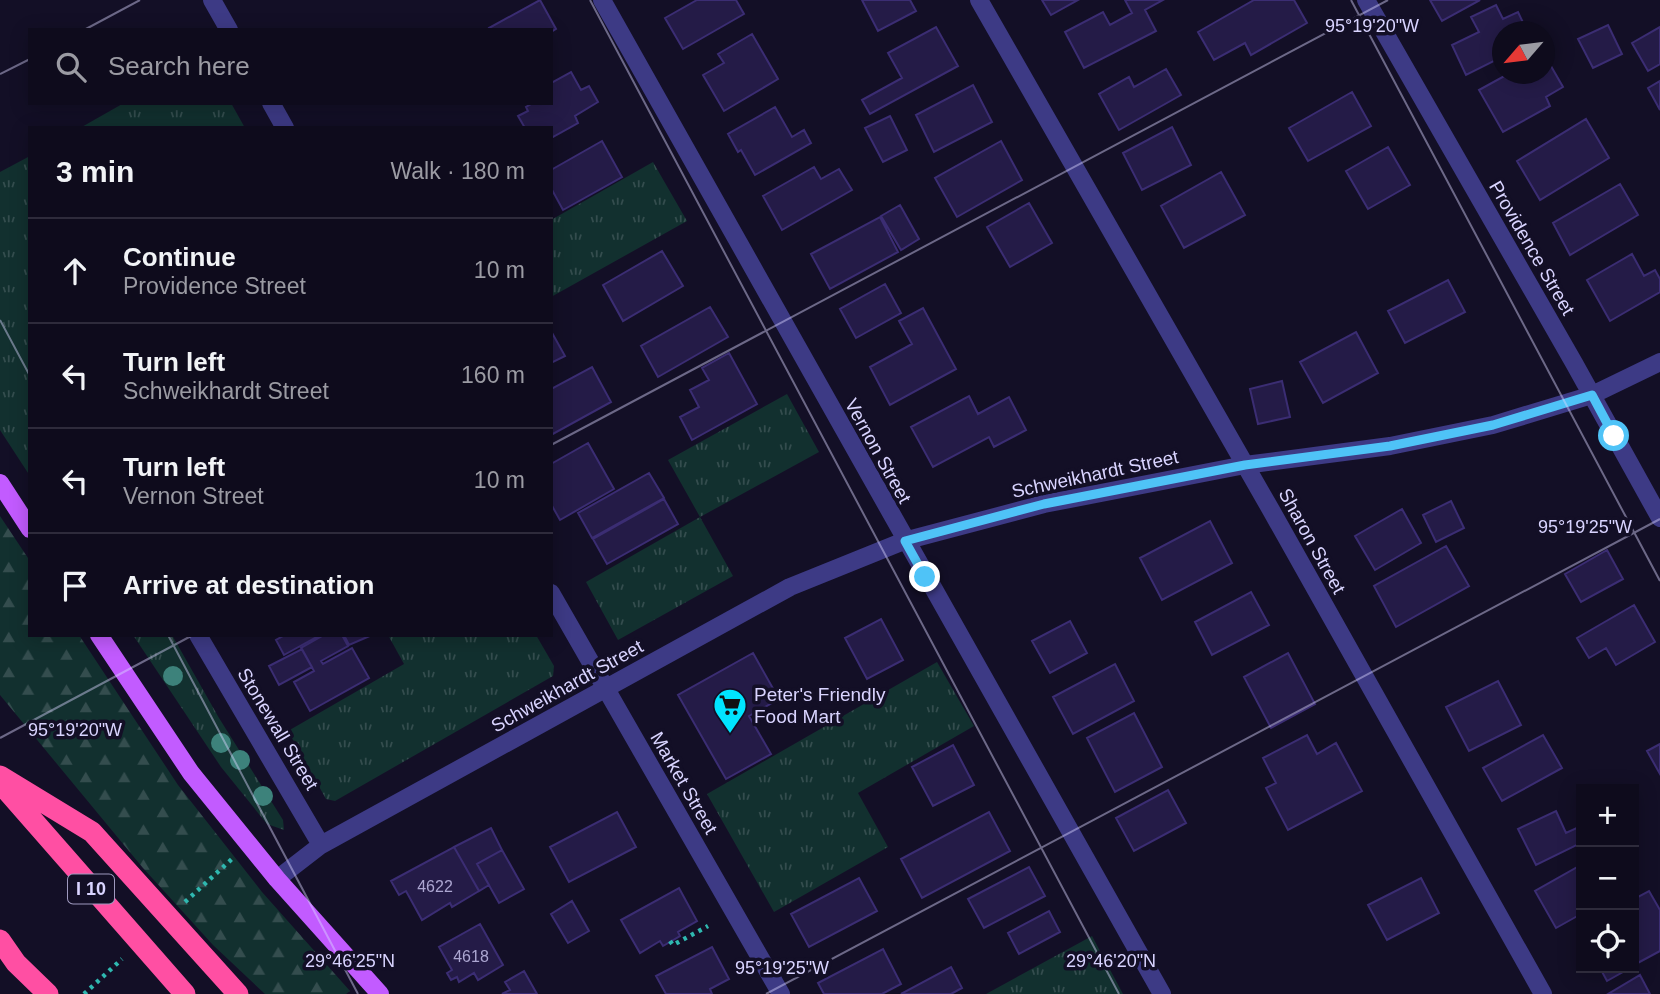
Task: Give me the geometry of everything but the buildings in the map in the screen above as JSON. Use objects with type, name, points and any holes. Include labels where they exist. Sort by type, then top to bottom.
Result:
[{"type":"highway","points":[[0,776],[92,832],[238,994]]},
{"type":"highway","name":"I 10","points":[[0,783],[185,994]]},
{"type":"highway","points":[[0,940],[33,994]]},
{"type":"highway","points":[[16,963],[48,994]]},
{"type":"main road","points":[[0,483],[28,526]]},
{"type":"main road","points":[[100,637],[191,773],[277,879],[380,994]]},
{"type":"street","points":[[212,0],[228,28]]},
{"type":"street","name":"Vernon Street","points":[[601,0],[1162,994]]},
{"type":"street","name":"Sharon Street","points":[[979,0],[1543,994]]},
{"type":"street","name":"Providence Street","points":[[1366,0],[1660,518]]},
{"type":"street","points":[[272,105],[284,126]]},
{"type":"street","name":"Schweikhardt Street","points":[[277,879],[321,845],[790,587],[905,541],[1044,504],[1245,465],[1390,446],[1493,425],[1592,395],[1660,362]]},
{"type":"street","name":"Market Street","points":[[553,596],[781,994]]},
{"type":"street","name":"Stonewall Street","points":[[199,637],[321,845]]},
{"type":"path","points":[[670,941],[673,945],[708,926]]},
{"type":"green space","points":[[120,105],[232,105],[244,126],[84,126]]},
{"type":"green space","points":[[28,157],[28,473],[0,430],[0,172]]},
{"type":"green space","points":[[653,162],[687,221],[553,296],[553,219]]},
{"type":"green space","points":[[787,394],[819,452],[700,517],[668,460]]},
{"type":"green space","points":[[0,516],[28,558],[28,637],[80,637],[178,785],[262,892],[350,991],[346,994],[265,994],[213,945],[143,868],[0,695]]},
{"type":"green space","points":[[700,517],[733,576],[618,640],[586,582]]},
{"type":"green space","points":[[134,637],[173,637],[219,718],[283,820],[284,830],[267,824],[221,767]]},
{"type":"green space","points":[[389,637],[537,637],[554,666],[553,676],[335,801],[326,799],[288,731],[404,664]]},
{"type":"green space","points":[[937,662],[974,726],[858,793],[888,847],[774,912],[707,794]]},
{"type":"green space","points":[[1092,936],[1123,994],[986,994]]},
{"type":"place","name":"Peter's Friendly Food Mart","points":[[730,735]]},
{"type":"route","points":[[925,577],[905,541],[1044,504],[1245,465],[1390,446],[1493,425],[1592,395],[1614,436]]}]
